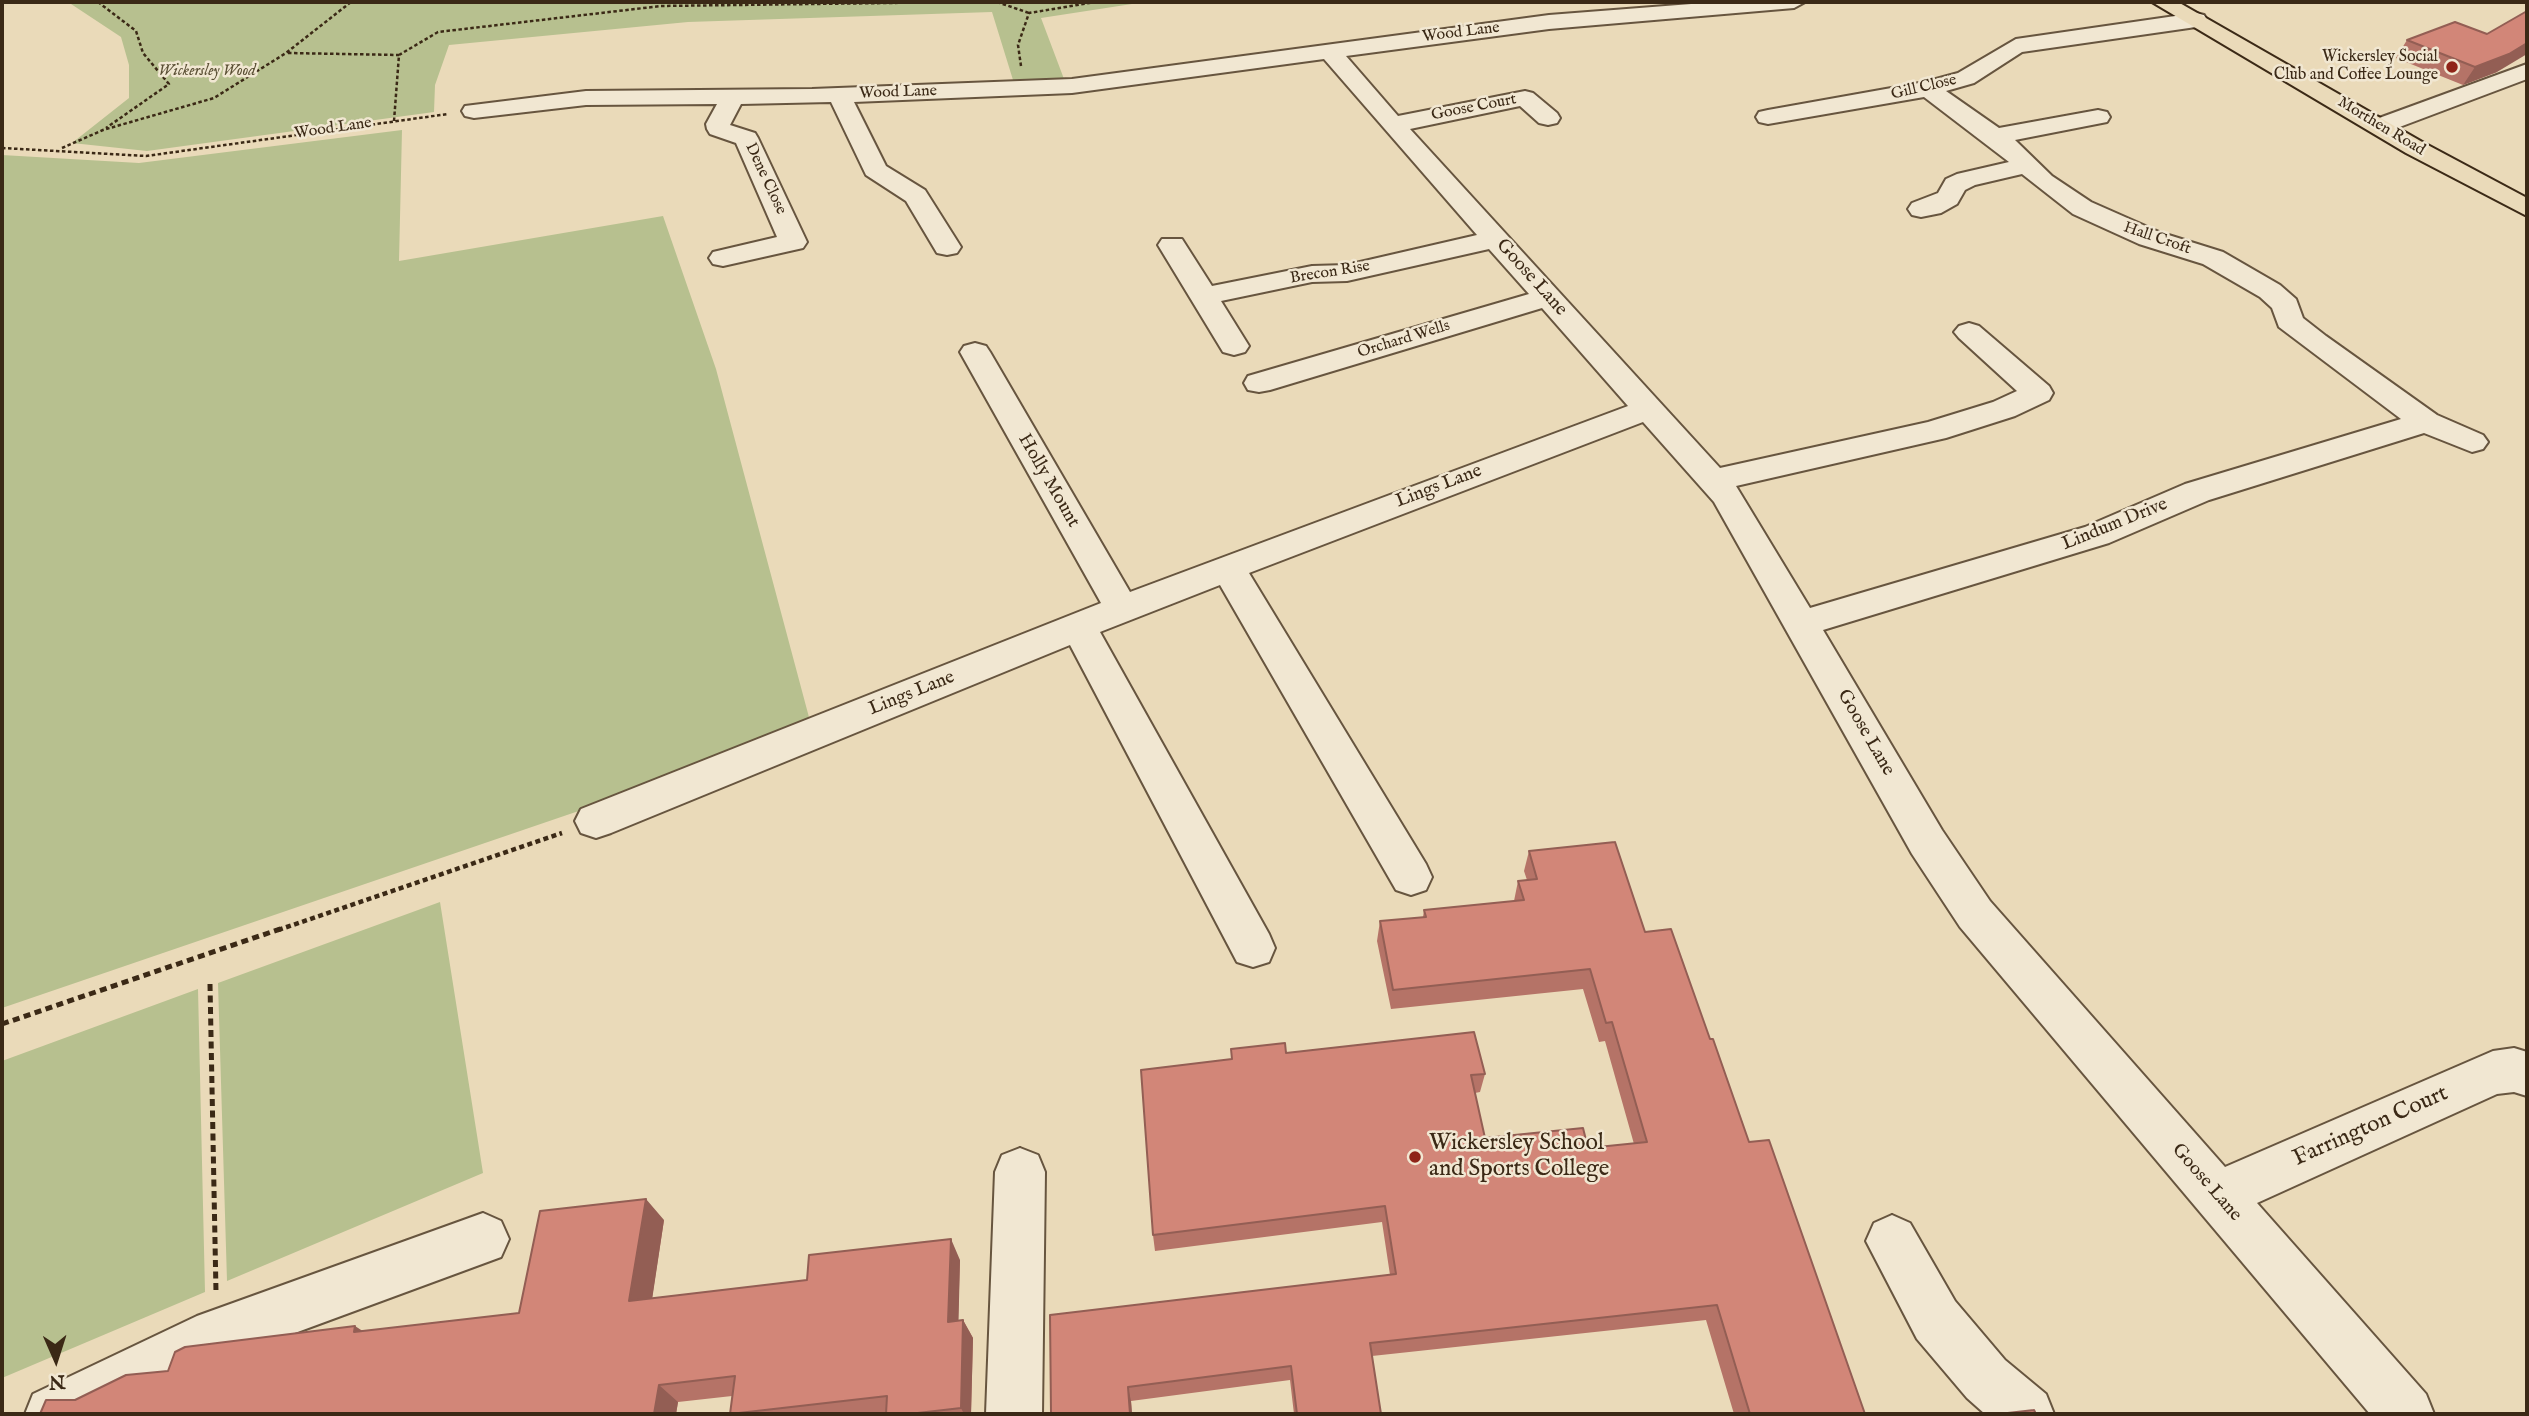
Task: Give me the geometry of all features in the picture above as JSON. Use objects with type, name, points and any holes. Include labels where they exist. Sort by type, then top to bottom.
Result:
[{"type":"main road","name":"Morthen Road","points":[[2163,2],[2527,208]]},
{"type":"street","name":"Wood Lane","points":[[474,111],[586,98],[839,95],[1020,89],[1125,80],[1549,22],[1794,2]]},
{"type":"street","name":"Gill Close","points":[[1768,117],[1928,89],[1966,78],[2015,46],[2196,20]]},
{"type":"street","name":"Goose Lane","points":[[1329,50],[1392,125],[1727,496],[1927,842],[1975,914],[2406,1414]]},
{"type":"street","points":[[2380,126],[2527,71]]},
{"type":"street","name":"Hall Croft","points":[[1928,89],[1993,136],[2043,181],[2082,208],[2149,238],[2213,258],[2270,291],[2286,305],[2289,321],[2426,422]]},
{"type":"street","points":[[839,95],[875,170],[916,195],[947,247]]},
{"type":"street","name":"Dene Close","points":[[723,258],[793,242],[746,138],[719,129],[718,124],[733,97]]},
{"type":"street","name":"Goose Court","points":[[1392,125],[1525,98],[1548,118]]},
{"type":"street","points":[[1993,136],[2098,117]]},
{"type":"street","points":[[1921,209],[1932,207],[1948,198],[1955,185],[1966,179],[2028,165]]},
{"type":"street","name":"Brecon Rise","points":[[1204,296],[1312,274],[1347,273],[1496,239]]},
{"type":"street","points":[[1172,245],[1234,346]]},
{"type":"street","name":"Orchard Wells","points":[[1259,383],[1549,297]]},
{"type":"street","points":[[1714,480],[1935,431],[2004,409],[2038,393],[1969,332]]},
{"type":"street","name":"Holly Mount","points":[[975,352],[1122,609]]},
{"type":"street","name":"Lings Lane","points":[[596,821],[1078,626],[1558,441],[1650,409]]},
{"type":"street","points":[[2426,422],[2472,442]]},
{"type":"street","name":"Lindum Drive","points":[[1802,623],[2097,535],[2197,492],[2426,422]]},
{"type":"street","points":[[1228,568],[1411,877]]},
{"type":"street","points":[[1078,626],[1254,948]]},
{"type":"street","name":"Farrington Court","points":[[2217,1196],[2493,1073],[2514,1070],[2527,1074]]},
{"type":"street","points":[[1014,1414],[1020,1172]]},
{"type":"street","points":[[53,1414],[216,1335],[483,1239]]},
{"type":"street","points":[[1892,1241],[1936,1320],[1986,1379],[2026,1414]]},
{"type":"path","points":[[98,2],[136,31],[143,53],[169,84],[103,131]]},
{"type":"path","points":[[60,149],[103,131],[214,98],[286,52],[351,2]]},
{"type":"path","points":[[286,52],[399,55],[438,32],[661,6],[963,2]]},
{"type":"path","points":[[997,2],[1029,13],[1095,2]]},
{"type":"path","points":[[1020,89],[1022,68],[1018,45],[1029,13]]},
{"type":"path","points":[[394,121],[399,55]]},
{"type":"path","name":"Wood Lane","points":[[2,148],[60,149],[146,156],[474,111]]},
{"type":"path","points":[[2,1024],[596,821]]},
{"type":"path","points":[[211,984],[216,1335]]},
{"type":"green space","name":"Wickersley Wood","points":[[68,2],[1145,2],[1041,18],[1064,79],[1013,80],[992,12],[688,22],[449,45],[435,85],[434,112],[147,151],[72,143],[129,98],[129,65],[121,37]]},
{"type":"green space","points":[[402,130],[399,261],[663,216],[716,369],[810,721],[605,802],[2,1008],[2,155],[139,163]]},
{"type":"green space","points":[[440,902],[483,1173],[227,1281],[218,983]]},
{"type":"green space","points":[[198,989],[205,1292],[2,1378],[2,1061]]},
{"type":"building","points":[[2527,11],[2527,43],[2509,54],[2475,67],[2407,40],[2455,22],[2487,34]]},
{"type":"building","points":[[1615,842],[1645,932],[1671,929],[1749,1142],[1769,1140],[1865,1414],[1750,1414],[1717,1305],[1370,1343],[1381,1414],[1297,1414],[1291,1366],[1128,1387],[1130,1414],[1051,1414],[1050,1315],[1396,1274],[1385,1206],[1153,1235],[1141,1070],[1232,1059],[1231,1049],[1285,1043],[1286,1053],[1474,1032],[1485,1074],[1471,1075],[1485,1138],[1583,1128],[1588,1148],[1647,1142],[1612,1022],[1606,1023],[1590,969],[1393,990],[1380,921],[1426,917],[1424,910],[1524,900],[1518,881],[1537,879],[1529,851]]},
{"type":"building","points":[[646,1199],[629,1301],[807,1280],[809,1255],[951,1239],[948,1322],[963,1320],[961,1408],[886,1414],[887,1396],[730,1414],[735,1376],[659,1385],[654,1414],[40,1414],[46,1400],[75,1400],[126,1375],[168,1371],[175,1352],[185,1347],[355,1326],[354,1332],[519,1313],[540,1211]]},
{"type":"building","points":[[2034,1410],[2036,1414],[1999,1414]]},
{"type":"place","name":"Wickersley Social Club and Coffee Lounge","points":[[2452,67]]},
{"type":"place","name":"Wickersley School and Sports College","points":[[1415,1157]]}]
